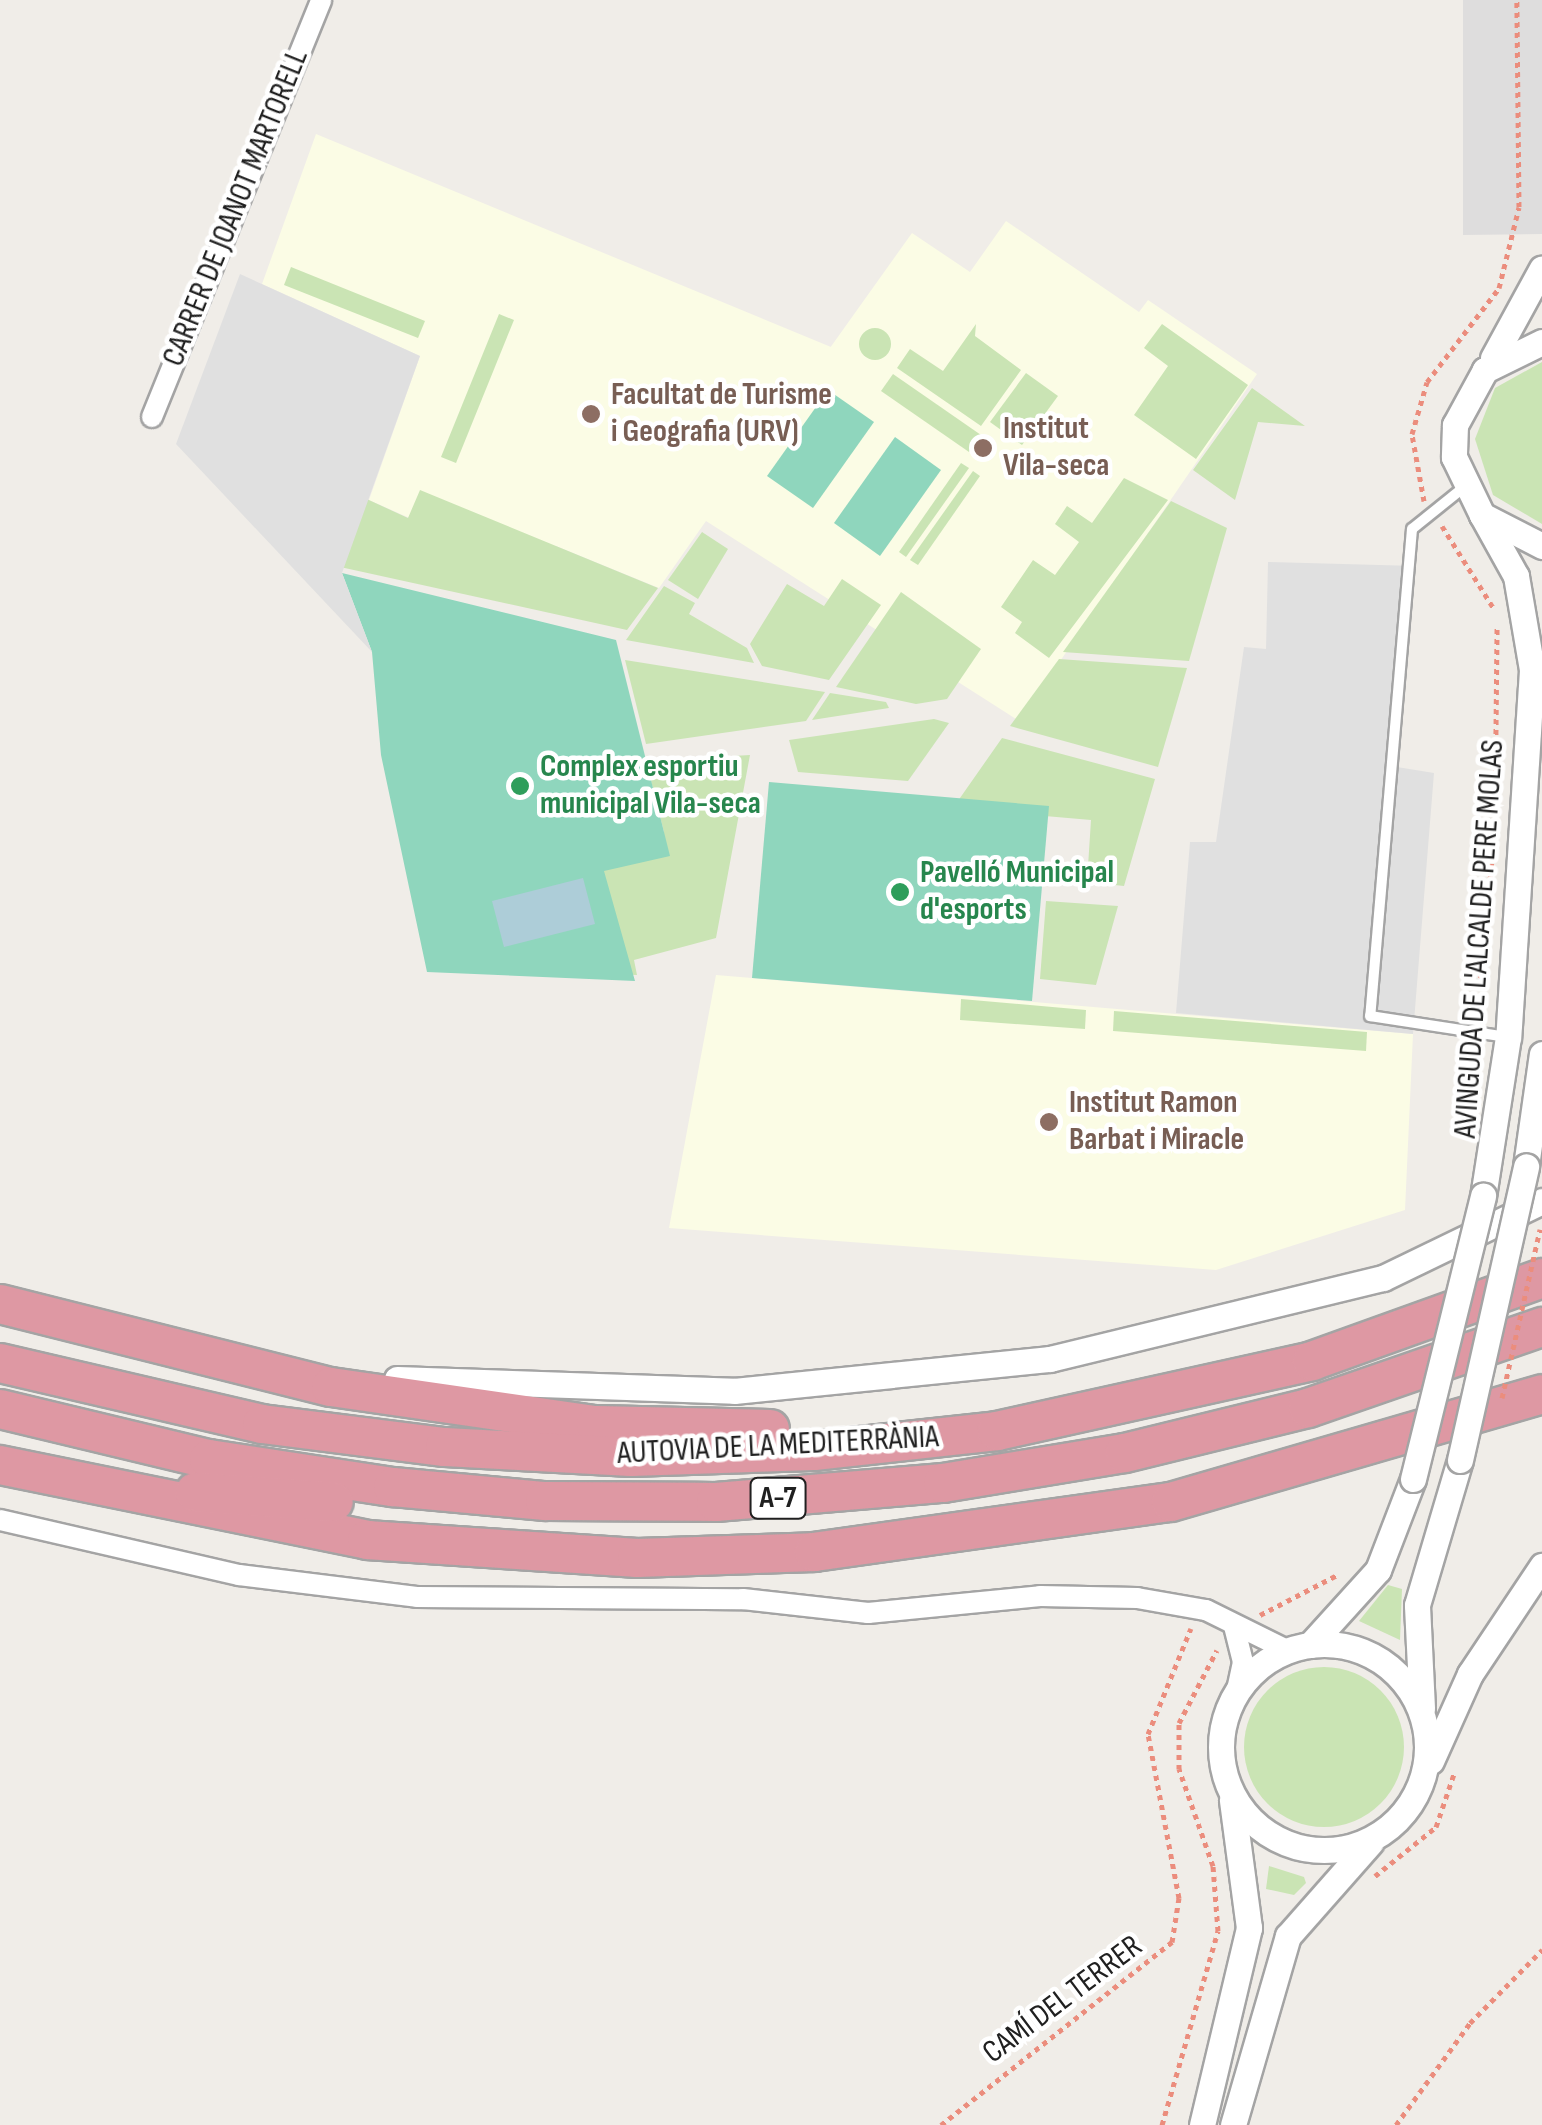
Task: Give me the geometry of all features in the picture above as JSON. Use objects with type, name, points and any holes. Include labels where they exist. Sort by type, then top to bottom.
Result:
[{"type":"highway","name":"AUTOVIA DE LA MEDITERRÀNIA","points":[[0,1363],[225,1416],[445,1447],[725,1456],[997,1431],[1312,1361],[1542,1278]]},
{"type":"highway","points":[[0,1304],[331,1387],[596,1425],[942,1422],[997,1431]]},
{"type":"highway","name":"AUTOVIA DE LA MEDITERRÀNIA","points":[[0,1409],[209,1459],[545,1501],[716,1502],[1036,1470],[1308,1408],[1542,1327]]},
{"type":"highway","points":[[0,1465],[276,1528],[458,1549],[814,1552],[1171,1502],[1542,1394]]},
{"type":"highway","points":[[107,1488],[495,1515],[545,1501]]},
{"type":"street","name":"CARRER DE JOANOT MARTORELL","points":[[152,417],[321,0]]},
{"type":"street","points":[[1463,488],[1455,425],[1542,268]]},
{"type":"street","points":[[1484,370],[1542,342]]},
{"type":"street","name":"AVINGUDA DE L'ALCALDE PERE MOLAS","points":[[1298,1648],[1378,1570],[1413,1479],[1483,1196],[1508,1037],[1531,654],[1516,576],[1463,488]]},
{"type":"street","points":[[1482,516],[1542,546]]},
{"type":"street","name":"AVINGUDA DE L'ALCALDE PERE MOLAS","points":[[1423,1718],[1417,1605],[1460,1460],[1526,1166],[1542,1054]]},
{"type":"street","points":[[252,1366],[606,1392],[945,1374],[1184,1331],[1383,1278],[1542,1201]]},
{"type":"street","points":[[0,1520],[239,1575],[417,1596],[742,1599],[868,1613],[1040,1596],[1206,1610],[1234,1626],[1298,1648],[1380,1660],[1423,1718],[1418,1788]]},
{"type":"street","points":[[1233,2125],[1288,1936],[1418,1788],[1470,1674],[1542,1566]]},
{"type":"street","points":[[1202,2125],[1246,1962],[1250,1898],[1220,1749],[1243,1662],[1234,1626]]},
{"type":"street","points":[[1237,1690],[1298,1648]]},
{"type":"street","points":[[1229,1790],[1267,1834],[1294,1846],[1337,1849],[1378,1835]]},
{"type":"lane","points":[[1463,488],[1412,529],[1370,1016],[1508,1037]]},
{"type":"path","name":"AVINGUDA DE L'ALCALDE PERE MOLAS","points":[[1466,1132],[1495,832],[1497,615],[1476,568],[1431,514],[1419,493],[1412,434],[1426,382],[1499,288],[1520,207],[1517,0]]},
{"type":"path","points":[[1496,1418],[1542,1211]]},
{"type":"path","name":"CAMÍ DEL TERRER","points":[[941,2125],[1172,1942],[1179,1898],[1148,1734],[1182,1638],[1206,1610]]},
{"type":"path","points":[[1364,1882],[1436,1828],[1458,1756]]},
{"type":"path","points":[[1162,2125],[1218,1931],[1215,1901],[1250,1898]]},
{"type":"path","points":[[1396,2125],[1470,2023],[1542,1950]]},
{"type":"shaded area","points":[[1463,0],[1542,0],[1542,234],[1463,235]]},
{"type":"shaded area","points":[[316,134],[831,347],[912,233],[970,272],[1006,221],[1139,312],[1148,300],[1257,374],[1019,721],[706,521],[659,588],[556,546],[459,540],[369,500],[420,356],[262,284]]},
{"type":"shaded area","points":[[240,274],[420,356],[342,573],[372,652],[176,444]]},
{"type":"shaded area","points":[[1268,562],[1416,566],[1397,767],[1434,773],[1413,1034],[1176,1013],[1190,842],[1216,842],[1244,647],[1266,649]]},
{"type":"shaded area","name":"Institut Ramon Barbat i Miracle","points":[[716,975],[1413,1034],[1405,1210],[1216,1270],[669,1228]]},
{"type":"green space","points":[[291,267],[425,321],[418,338],[284,285]]},
{"type":"green space","points":[[499,314],[514,320],[456,463],[441,457]]},
{"type":"green space","points":[[976,324],[975,336],[1021,370],[981,426],[897,368],[910,349],[943,371]]},
{"type":"green space","points":[[1162,324],[1248,385],[1196,459],[1134,415],[1168,366],[1144,348]]},
{"type":"green space","points":[[875,328],[886,333],[891,344],[886,355],[875,360],[864,355],[859,344],[864,333]]},
{"type":"green space","points":[[1542,362],[1542,524],[1493,495],[1475,439],[1495,388]]},
{"type":"green space","points":[[1026,373],[1058,396],[1022,445],[990,422]]},
{"type":"green space","points":[[893,374],[981,435],[969,452],[881,391]]},
{"type":"green space","points":[[1252,388],[1305,426],[1258,422],[1235,500],[1193,470]]},
{"type":"green space","points":[[828,390],[874,422],[813,508],[767,476]]},
{"type":"green space","points":[[895,437],[941,470],[880,556],[834,523]]},
{"type":"green space","points":[[961,463],[969,468],[906,557],[899,552]]},
{"type":"green space","points":[[973,471],[980,476],[918,565],[910,560]]},
{"type":"green space","points":[[1124,478],[1168,500],[1049,658],[1015,633],[1022,622],[1001,607],[1033,560],[1055,575],[1079,542],[1055,524],[1067,506],[1092,523]]},
{"type":"green space","points":[[420,490],[658,588],[627,630],[331,565],[358,495],[408,518]]},
{"type":"green space","points":[[1171,501],[1227,528],[1189,661],[1063,652]]},
{"type":"green space","points":[[702,532],[728,549],[698,599],[668,580]]},
{"type":"green space","name":"Complex esportiu municipal Vila-seca","points":[[342,573],[616,640],[670,856],[604,871],[635,981],[427,972],[381,755],[372,652]]},
{"type":"green space","points":[[842,579],[881,605],[829,680],[762,666],[750,644],[787,584],[824,606]]},
{"type":"green space","points":[[664,586],[695,603],[689,614],[747,648],[754,663],[626,640]]},
{"type":"green space","points":[[901,592],[981,649],[947,699],[916,704],[836,687]]},
{"type":"green space","points":[[1059,659],[1187,668],[1158,767],[1010,726]]},
{"type":"green space","points":[[625,660],[825,692],[806,721],[646,744]]},
{"type":"green space","points":[[830,693],[886,702],[889,708],[812,720]]},
{"type":"green space","points":[[934,719],[949,723],[908,781],[798,772],[789,740]]},
{"type":"green space","points":[[1002,738],[1155,779],[1124,886],[1087,882],[1091,820],[953,808]]},
{"type":"green space","points":[[750,755],[716,938],[634,960],[637,975],[430,968],[664,832],[646,761]]},
{"type":"green space","name":"Pavelló Municipal d'esports","points":[[769,782],[1049,806],[1032,1001],[752,978]]},
{"type":"green space","points":[[1046,901],[1118,906],[1096,985],[1040,979]]},
{"type":"green space","points":[[961,999],[1086,1010],[1085,1029],[960,1020]]},
{"type":"green space","points":[[1114,1011],[1367,1032],[1366,1051],[1113,1031]]},
{"type":"green space","points":[[1388,1585],[1402,1589],[1400,1640],[1359,1621]]},
{"type":"green space","points":[[1324,1667],[1355,1673],[1381,1690],[1398,1716],[1404,1747],[1398,1778],[1381,1804],[1355,1821],[1324,1827],[1293,1821],[1267,1804],[1250,1778],[1244,1747],[1250,1716],[1267,1690],[1293,1673]]},
{"type":"green space","points":[[1269,1866],[1304,1877],[1306,1883],[1294,1895],[1266,1889]]},
{"type":"water","points":[[583,878],[595,924],[504,947],[492,901]]},
{"type":"place","name":"Facultat de Turisme i Geografia (URV)","points":[[591,414]]},
{"type":"place","name":"Institut Vila-seca","points":[[983,448]]},
{"type":"place","name":"Complex esportiu municipal Vila-seca","points":[[520,786]]},
{"type":"place","name":"Pavelló Municipal d'esports","points":[[900,892]]},
{"type":"place","name":"Institut Ramon Barbat i Miracle","points":[[1049,1122]]}]
